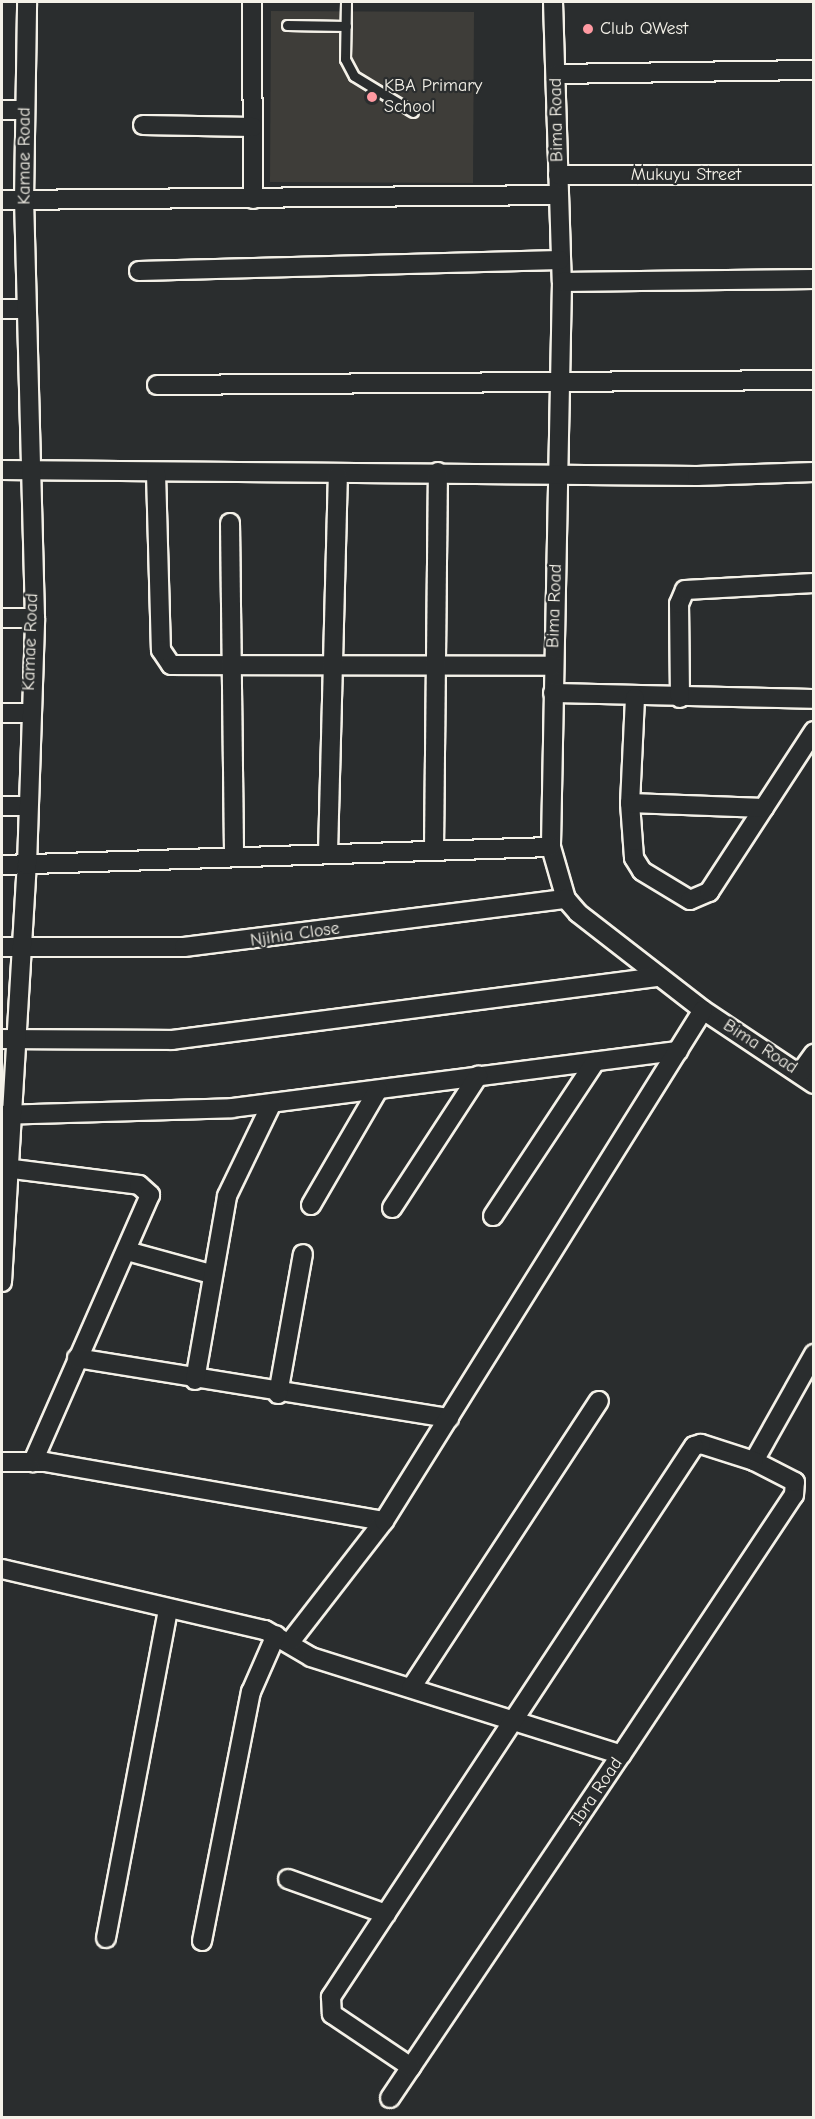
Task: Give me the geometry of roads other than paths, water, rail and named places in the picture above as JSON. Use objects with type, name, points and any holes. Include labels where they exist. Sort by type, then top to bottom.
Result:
[{"type":"street","name":"Kamae Road","points":[[2,1282],[7,1039],[22,947],[27,865],[29,713],[34,618],[24,200],[27,2]]},
{"type":"street","points":[[252,2],[253,199]]},
{"type":"street","name":"Bima Road","points":[[553,2],[562,282],[551,847],[566,899],[659,977],[703,1010],[807,1078]]},
{"type":"street","points":[[556,74],[813,70]]},
{"type":"street","points":[[2,110],[25,110]]},
{"type":"street","points":[[143,125],[253,127]]},
{"type":"street","name":"Mukuyu Street","points":[[558,175],[813,175]]},
{"type":"street","points":[[2,200],[559,195]]},
{"type":"street","points":[[139,271],[560,260]]},
{"type":"street","points":[[562,282],[813,279]]},
{"type":"street","points":[[2,309],[26,309]]},
{"type":"street","points":[[158,385],[561,378],[813,380]]},
{"type":"street","points":[[2,471],[29,469],[338,475],[438,472],[560,474],[813,472]]},
{"type":"street","points":[[434,849],[434,664],[438,472]]},
{"type":"street","points":[[156,473],[162,659],[171,665],[553,666]]},
{"type":"street","points":[[328,853],[338,475]]},
{"type":"street","points":[[231,524],[234,856]]},
{"type":"street","points":[[680,698],[679,604],[685,590],[813,583]]},
{"type":"street","points":[[2,618],[34,618]]},
{"type":"street","points":[[553,693],[635,698],[813,699]]},
{"type":"street","points":[[635,698],[630,803],[631,842],[642,871],[690,900],[709,892],[813,731]]},
{"type":"street","points":[[2,713],[29,713]]},
{"type":"street","points":[[630,803],[764,808]]},
{"type":"street","points":[[2,806],[28,807]]},
{"type":"street","points":[[2,865],[434,849],[551,847]]},
{"type":"street","name":"Njihia Close","points":[[2,947],[203,946],[566,899]]},
{"type":"street","points":[[7,1039],[182,1039],[659,977]]},
{"type":"street","points":[[202,1941],[244,1719],[283,1639],[384,1521],[703,1010]]},
{"type":"street","points":[[5,1115],[272,1103],[678,1051]]},
{"type":"street","points":[[807,1078],[813,1054]]},
{"type":"street","points":[[493,1216],[594,1062]]},
{"type":"street","points":[[392,1208],[478,1077]]},
{"type":"street","points":[[311,1204],[378,1090]]},
{"type":"street","points":[[195,1380],[227,1196],[272,1103]]},
{"type":"street","points":[[4,1176],[147,1189],[148,1210],[77,1358],[33,1462]]},
{"type":"street","points":[[127,1251],[212,1274]]},
{"type":"street","points":[[278,1394],[303,1254]]},
{"type":"street","points":[[411,2067],[332,2014],[330,2006],[386,1914],[517,1720],[694,1446],[701,1444],[754,1461],[813,1354]]},
{"type":"street","points":[[77,1358],[278,1394],[449,1418]]},
{"type":"street","points":[[411,1688],[599,1401]]},
{"type":"street","name":"Ibra Road","points":[[390,2098],[794,1495],[795,1482],[754,1461]]},
{"type":"street","points":[[2,1462],[33,1462],[384,1521]]},
{"type":"street","points":[[2,1569],[283,1639],[311,1657],[517,1720],[621,1755]]},
{"type":"street","points":[[106,1938],[168,1609]]},
{"type":"street","points":[[288,1879],[386,1914]]},
{"type":"lane","points":[[346,2],[345,59],[354,76],[413,112]]},
{"type":"lane","points":[[287,25],[346,26]]},
{"type":"place","name":"Club QWest","points":[[588,29]]},
{"type":"place","name":"KBA Primary School","points":[[372,97]]}]
